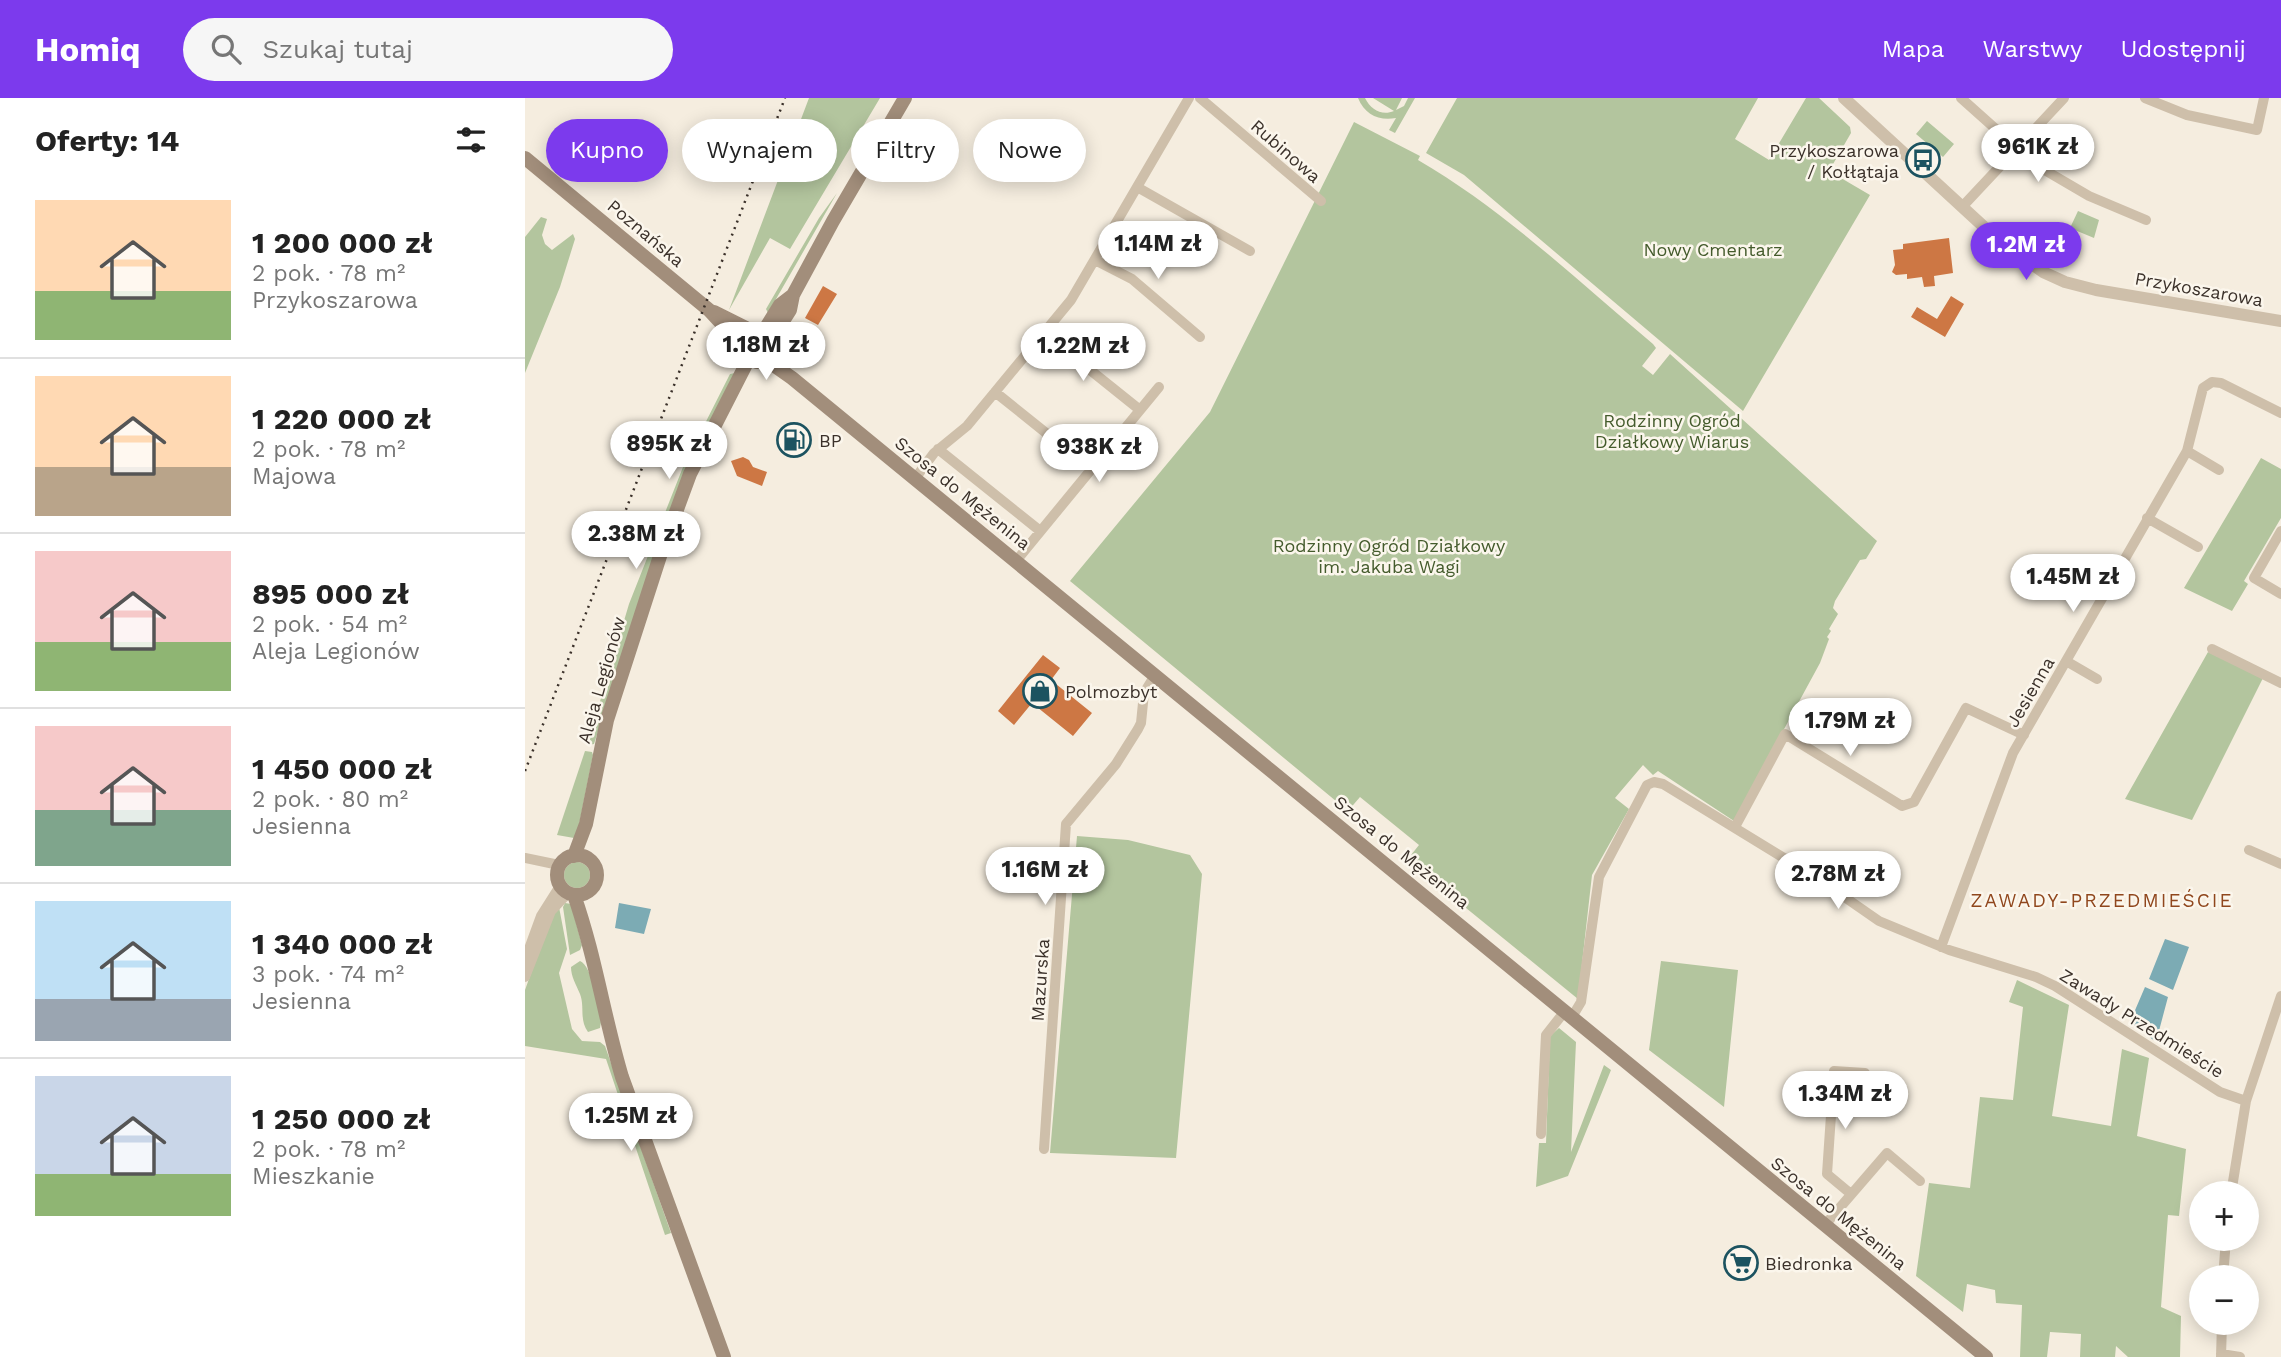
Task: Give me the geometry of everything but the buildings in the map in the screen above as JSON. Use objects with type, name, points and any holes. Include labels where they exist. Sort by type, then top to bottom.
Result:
[{"type":"main road","name":"Aleja Legionów","points":[[581,857],[607,720],[661,553],[690,474],[731,397],[744,383],[760,348],[790,310],[793,295],[905,98]]},
{"type":"main road","name":"Poznańska","points":[[525,158],[709,310],[739,324],[760,348]]},
{"type":"main road","name":"Szosa do Mężenina","points":[[760,348],[914,480],[1986,1357]]},
{"type":"main road","points":[[572,891],[594,884],[596,873],[581,857],[559,865],[557,879],[572,891],[588,935],[606,1021],[622,1077],[724,1357]]},
{"type":"street","points":[[914,480],[938,449],[967,426],[1071,300],[1189,98]]},
{"type":"street","name":"Rubinowa","points":[[1200,98],[1321,201]]},
{"type":"street","name":"Przykoszarowa","points":[[1844,98],[2022,260],[2065,282],[2096,290],[2281,321]]},
{"type":"street","points":[[1961,98],[2017,150],[2070,185],[2146,220]]},
{"type":"street","points":[[1962,207],[2064,98]]},
{"type":"street","points":[[2145,98],[2187,115],[2257,130],[2264,98]]},
{"type":"street","points":[[1137,187],[1250,251]]},
{"type":"street","points":[[1095,260],[1132,279],[1200,337]]},
{"type":"street","points":[[1044,332],[1140,410]]},
{"type":"street","name":"Jesienna","points":[[1941,947],[2004,773],[2187,451],[2203,388],[2212,382],[2221,383],[2281,414]]},
{"type":"street","points":[[1016,561],[1159,387]]},
{"type":"street","points":[[995,392],[1091,469]]},
{"type":"street","points":[[938,449],[1039,530]]},
{"type":"street","points":[[2187,451],[2219,470]]},
{"type":"street","points":[[2147,518],[2198,547]]},
{"type":"street","points":[[2281,531],[2254,578],[2281,594]]},
{"type":"street","points":[[2212,649],[2281,683]]},
{"type":"street","points":[[2066,661],[2097,679]]},
{"type":"street","name":"Mazurska","points":[[1044,1149],[1066,824],[1116,764],[1138,729],[1144,693],[1155,675]]},
{"type":"street","points":[[1735,827],[1785,734],[1902,806],[1914,802],[1966,708],[2024,735]]},
{"type":"street","name":"Zawady Przedmieście","points":[[1569,1014],[1581,1002],[1599,877],[1647,785],[1654,782],[1663,784],[1735,827],[1879,921],[1941,947],[2036,977],[2055,986],[2220,1092],[2246,1101]]},
{"type":"street","points":[[2249,850],[2281,864]]},
{"type":"street","points":[[525,858],[559,865]]},
{"type":"street","points":[[525,960],[541,916],[572,891]]},
{"type":"street","points":[[525,977],[551,911],[572,891]]},
{"type":"street","points":[[2233,1181],[2246,1101],[2277,1022],[2281,996]]},
{"type":"street","points":[[1541,1134],[1546,1035],[1569,1014]]},
{"type":"street","points":[[1851,1194],[1827,1174],[1834,1071],[1865,1073]]},
{"type":"street","points":[[1824,1226],[1887,1153],[1920,1181]]},
{"type":"street","points":[[2222,1335],[2221,1355],[2240,1357]]},
{"type":"green space","points":[[809,98],[880,98],[867,119],[851,119],[851,147],[837,170],[837,119],[801,119]]},
{"type":"green space","points":[[1358,98],[1365,98],[1374,109],[1385,113],[1394,111],[1373,98],[1402,98],[1396,110],[1404,106],[1408,98],[1415,98],[1395,133],[1389,130],[1396,118],[1373,116]]},
{"type":"green space","name":"Nowy Cmentarz","points":[[1457,98],[1758,98],[1735,139],[1769,160],[1806,98],[1819,98],[1850,127],[1851,133],[1829,171],[1870,195],[1743,411],[1464,175],[1426,153]]},
{"type":"green space","points":[[1927,121],[1954,144],[1943,157],[1916,134]]},
{"type":"green space","name":"Rodzinny Ogród Działkowy im. Jakuba Wagi","points":[[1354,122],[1420,156],[1418,160],[1510,224],[1653,344],[1656,348],[1642,366],[1653,375],[1670,354],[1877,541],[1866,559],[1860,560],[1835,601],[1833,608],[1838,614],[1829,629],[1829,639],[1820,663],[1734,821],[1658,771],[1653,775],[1643,765],[1615,798],[1629,809],[1592,875],[1578,999],[1407,860],[1419,845],[1360,797],[1348,811],[1070,581],[1210,412]]},
{"type":"green space","points":[[777,182],[830,182],[790,249],[770,238],[729,310]]},
{"type":"green space","points":[[837,193],[768,313],[766,309],[819,218]]},
{"type":"green space","points":[[2078,211],[2099,220],[2094,238],[2070,228]]},
{"type":"green space","points":[[541,217],[547,219],[542,235],[545,244],[552,250],[573,234],[575,239],[560,287],[525,373],[525,237]]},
{"type":"green space","points":[[735,373],[619,666],[594,744],[587,745],[629,604],[683,467],[730,374]]},
{"type":"green space","points":[[2261,458],[2281,469],[2281,518],[2244,581],[2248,584],[2232,611],[2184,588]]},
{"type":"green space","points":[[2208,652],[2263,678],[2192,820],[2125,799]]},
{"type":"green space","points":[[585,751],[592,752],[593,755],[577,835],[574,838],[557,835]]},
{"type":"green space","points":[[1077,836],[1128,840],[1190,855],[1202,874],[1176,1158],[1050,1153]]},
{"type":"green space","points":[[577,862],[586,866],[590,875],[586,884],[577,888],[568,884],[564,875],[568,866]]},
{"type":"green space","points":[[565,903],[571,904],[582,945],[580,950],[570,955],[563,907]]},
{"type":"green space","points":[[559,907],[567,949],[559,973],[572,1029],[582,1041],[600,1042],[605,1046],[671,1233],[665,1235],[606,1059],[525,1046],[525,990],[550,920]]},
{"type":"green space","points":[[580,961],[592,979],[601,1022],[600,1028],[588,1032],[581,999],[571,971],[571,967]]},
{"type":"green space","points":[[1661,961],[1738,970],[1724,1107],[1649,1050]]},
{"type":"green space","points":[[2017,980],[2069,1005],[2052,1116],[2111,1126],[2122,1049],[2149,1058],[2137,1136],[2186,1149],[2179,1216],[2168,1215],[2161,1307],[2181,1316],[2180,1357],[2128,1357],[2116,1346],[2115,1357],[2080,1357],[2081,1334],[2050,1332],[2047,1357],[2020,1357],[2022,1305],[1996,1303],[1995,1290],[1967,1284],[1963,1312],[1916,1276],[1929,1183],[1970,1188],[1980,1097],[2013,1100],[2023,1007],[2009,1002]]},
{"type":"green space","points":[[1559,1028],[1576,1042],[1571,1152],[1604,1065],[1611,1070],[1568,1176],[1536,1187],[1539,1143],[1546,1143],[1550,1036]]},
{"type":"water","points":[[619,903],[651,909],[644,934],[615,928]]},
{"type":"water","points":[[2165,939],[2189,947],[2173,990],[2149,979]]},
{"type":"water","points":[[2145,987],[2168,997],[2156,1042],[2130,1022]]},
{"type":"railway","points":[[525,771],[785,98]]},
{"type":"place","name":"Przykoszarowa / Kołłątaja","points":[[1923,160]]},
{"type":"place","name":"BP","points":[[794,440]]},
{"type":"place","name":"Polmozbyt","points":[[1040,691]]},
{"type":"place","name":"Biedronka","points":[[1741,1263]]},
{"type":"district","name":"ZAWADY-PRZEDMIEŚCIE","points":[[2102,900]]},
{"type":"park label","name":"Rodzinny Ogród Działkowy Wiarus","points":[[1672,430]]}]
